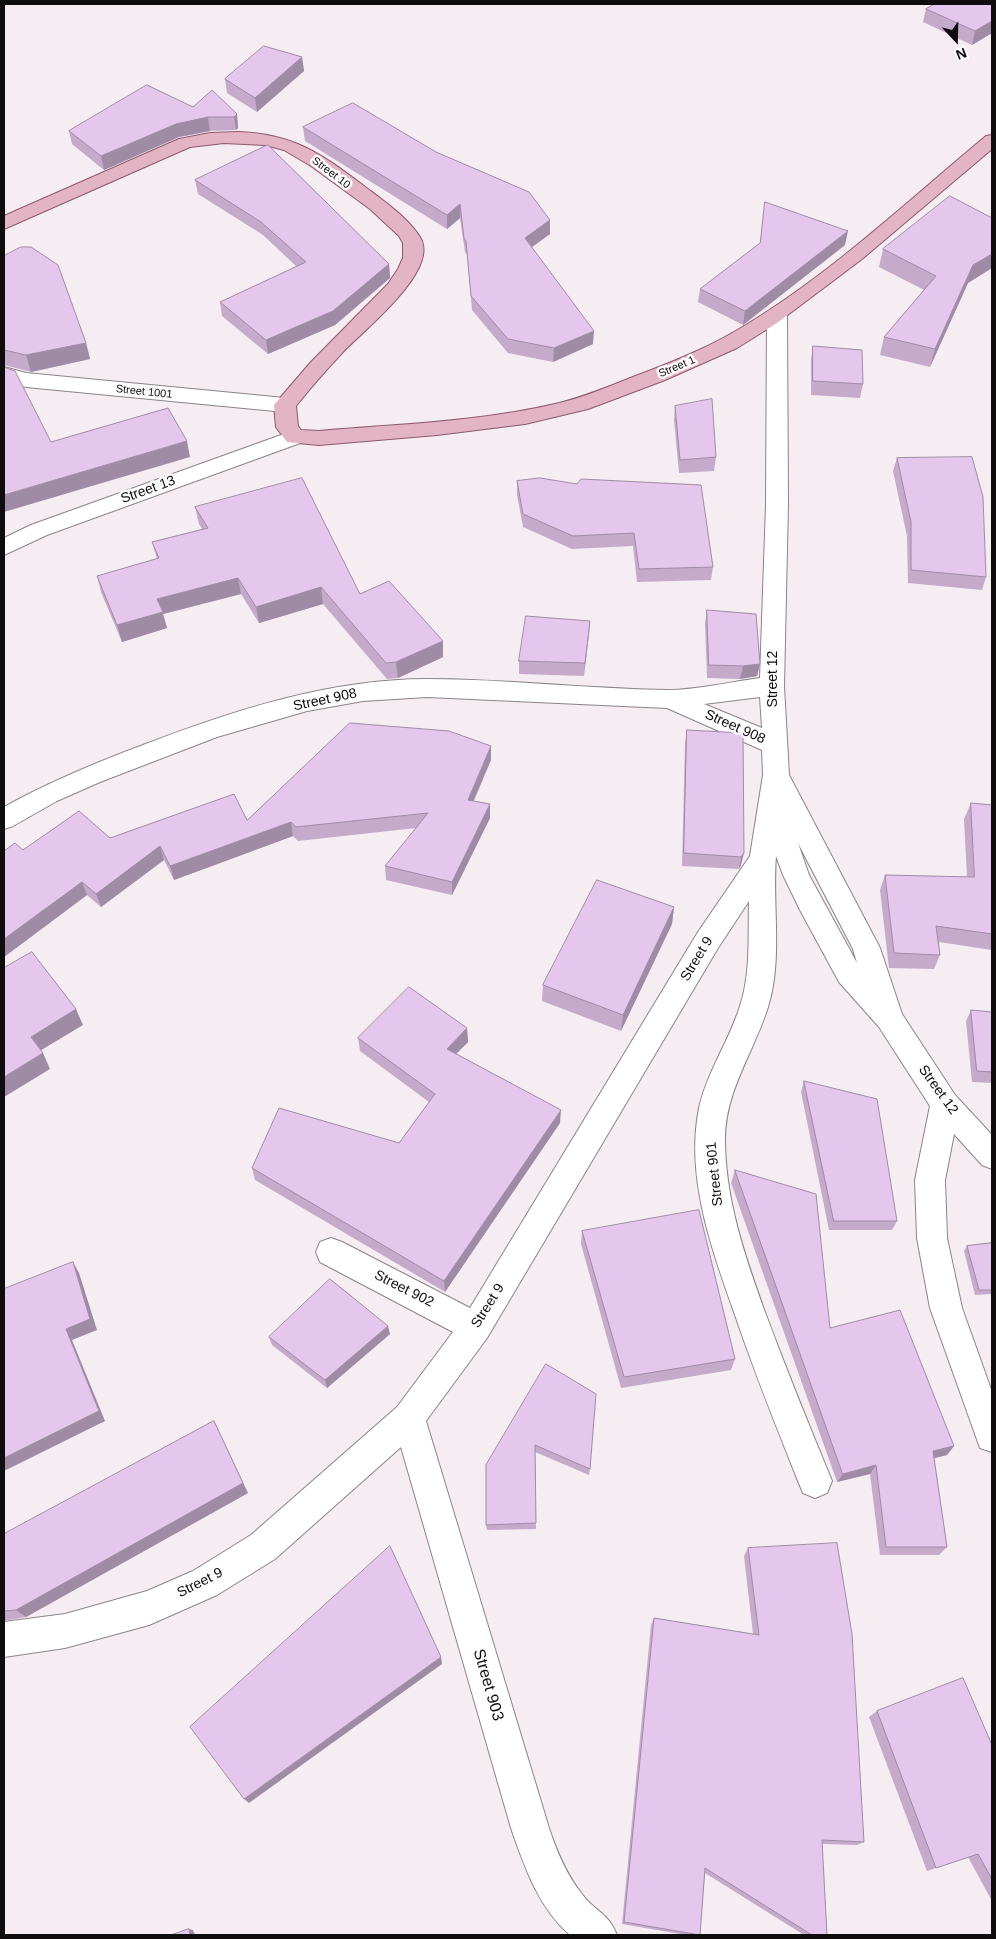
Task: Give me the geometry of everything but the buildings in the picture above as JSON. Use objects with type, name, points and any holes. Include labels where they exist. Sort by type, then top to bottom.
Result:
[{"type":"main road","name":"Street 10","points":[[4,223],[168,150],[193,141],[208,138],[236,137],[252,139],[289,146],[311,157],[398,223],[412,241],[412,259],[396,287],[308,376],[285,405]]},
{"type":"main road","name":"Street 1","points":[[295,437],[319,438],[485,422],[554,411],[622,390],[733,342],[777,314],[879,234],[992,140]]},
{"type":"main road","points":[[285,405],[287,427],[295,437]]},
{"type":"street","name":"Street 12","points":[[777,314],[777,504],[772,686],[773,744],[776,775],[866,948],[889,1019]]},
{"type":"street","name":"Street 1001","points":[[4,374],[26,380],[285,405]]},
{"type":"street","name":"Street 13","points":[[4,547],[39,530],[295,437]]},
{"type":"street","name":"Street 908","points":[[4,820],[48,794],[74,782],[212,729],[307,702],[363,692],[427,688],[669,699],[772,686]]},
{"type":"street","name":"Street 908","points":[[669,699],[773,744]]},
{"type":"street","name":"Street 9","points":[[4,1639],[66,1631],[149,1608],[206,1583],[263,1547],[409,1418],[476,1327],[703,948],[763,858],[776,775]]},
{"type":"street","name":"Street 12","points":[[772,806],[796,875],[849,974],[889,1019],[945,1104],[992,1156]]},
{"type":"street","name":"Street 901","points":[[763,858],[761,968],[758,989],[754,1007],[725,1073],[714,1107],[710,1138],[712,1178],[729,1254],[772,1375],[815,1481]]},
{"type":"street","points":[[945,1104],[930,1180],[932,1238],[946,1308],[992,1436]]},
{"type":"street","name":"Street 902","points":[[332,1252],[476,1327]]},
{"type":"street","name":"Street 903","points":[[409,1418],[530,1828],[545,1871],[569,1909],[598,1935]]}]
